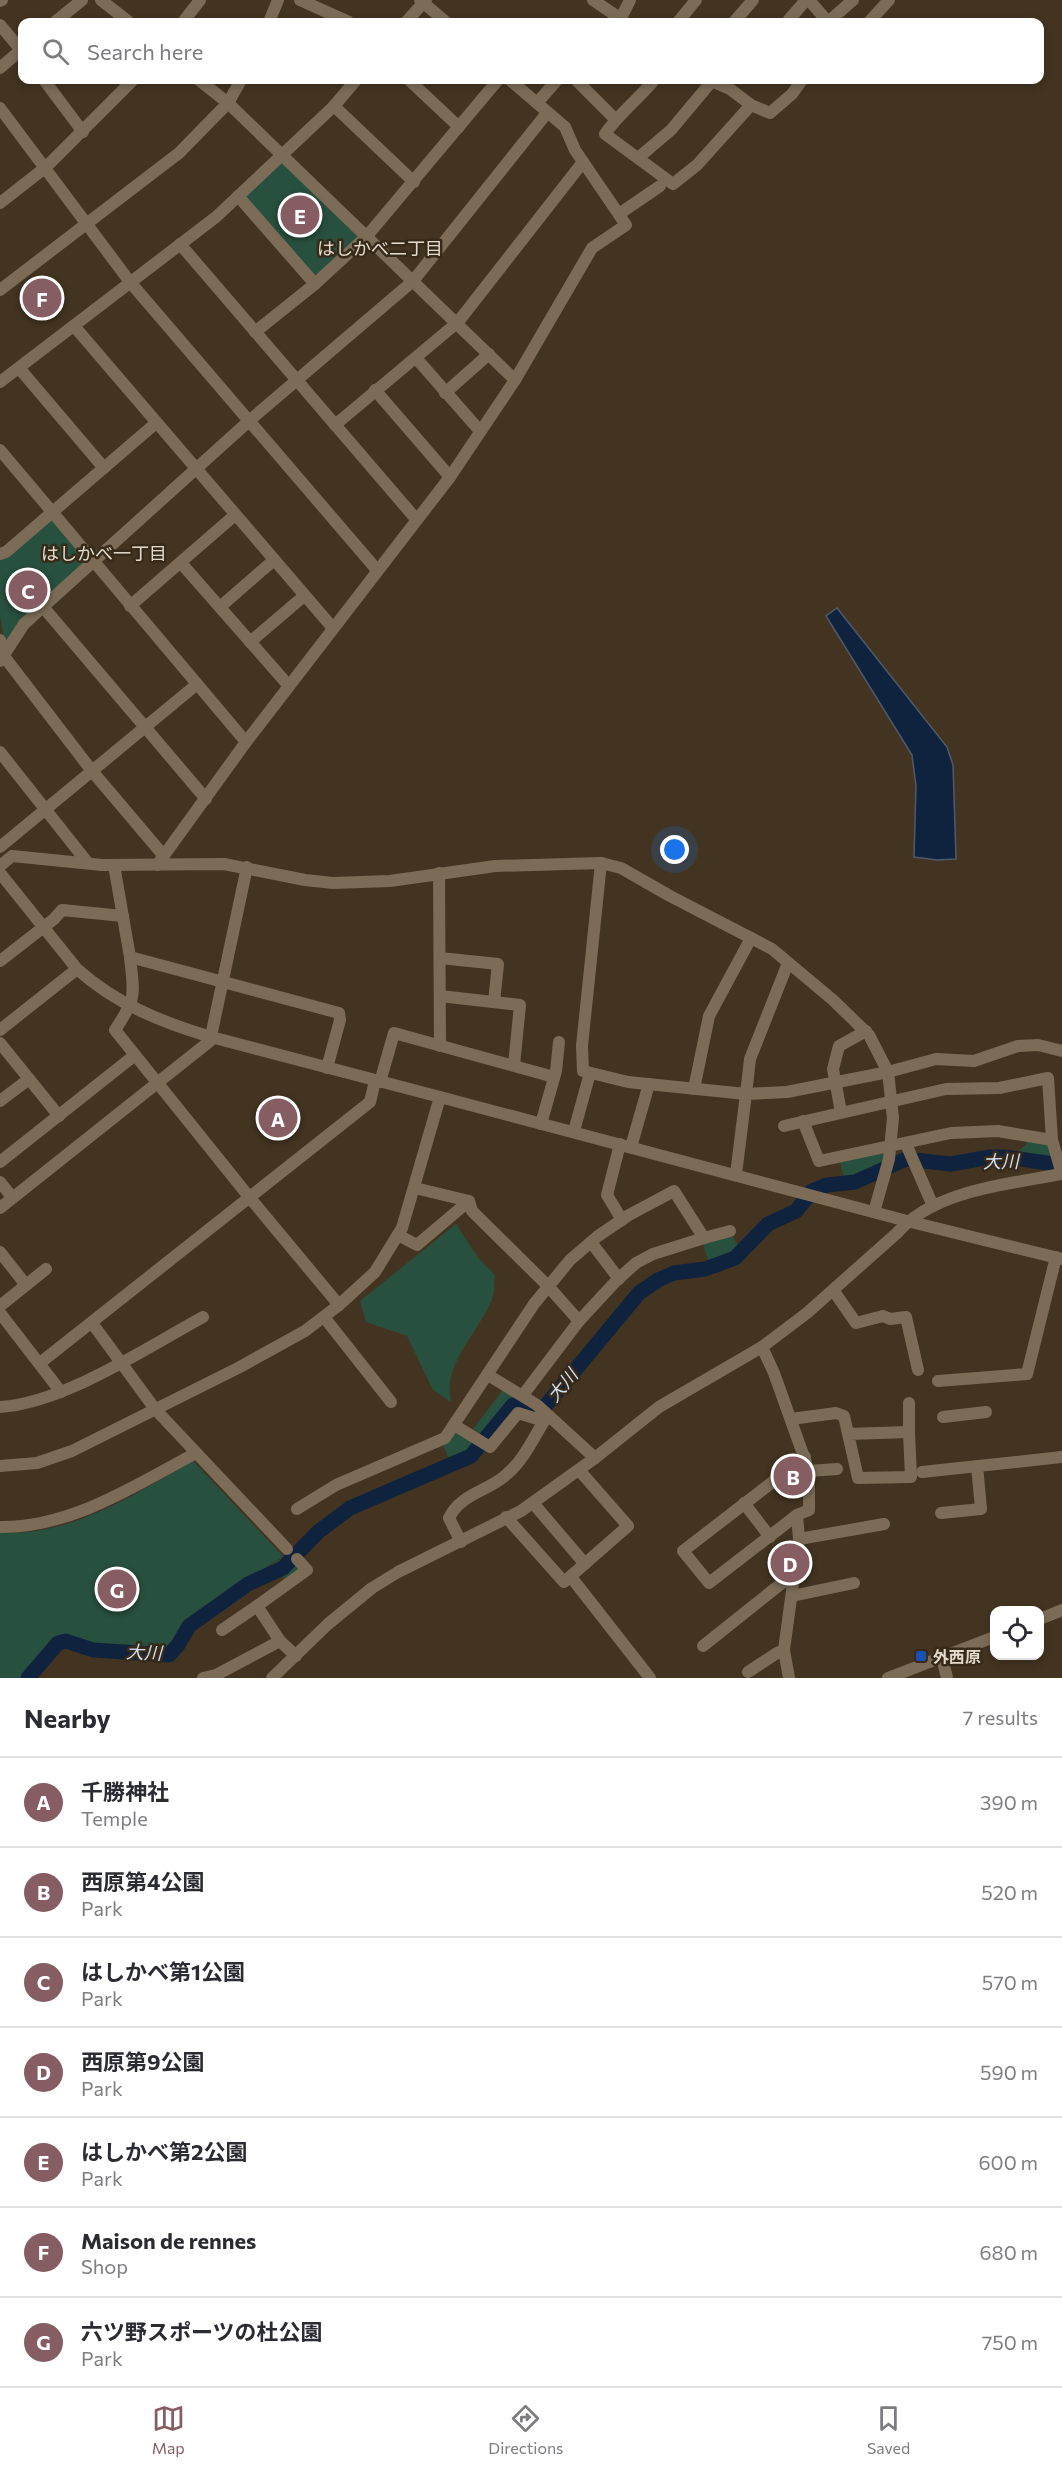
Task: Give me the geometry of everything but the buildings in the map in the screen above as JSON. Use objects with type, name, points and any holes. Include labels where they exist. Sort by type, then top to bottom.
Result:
[{"type":"street","points":[[60,18],[82,0]]},
{"type":"street","points":[[102,0],[124,18]]},
{"type":"street","points":[[186,18],[200,0]]},
{"type":"street","points":[[270,18],[278,0]]},
{"type":"street","points":[[300,0],[340,18]]},
{"type":"street","points":[[592,0],[616,18]]},
{"type":"street","points":[[621,18],[630,0]]},
{"type":"street","points":[[681,18],[696,0]]},
{"type":"street","points":[[737,18],[753,0]]},
{"type":"street","points":[[791,18],[808,0],[824,18]]},
{"type":"street","points":[[833,18],[853,0]]},
{"type":"street","points":[[873,18],[889,0]]},
{"type":"street","points":[[409,18],[423,1],[442,18]]},
{"type":"street","points":[[0,25],[18,45]]},
{"type":"street","points":[[0,68],[18,53]]},
{"type":"street","points":[[47,84],[83,132]]},
{"type":"street","points":[[0,203],[46,167],[129,84]]},
{"type":"street","points":[[204,84],[228,103],[458,322],[515,380]]},
{"type":"street","points":[[0,290],[179,153],[228,103],[239,84]]},
{"type":"street","points":[[0,382],[180,244],[238,196],[334,106],[353,84]]},
{"type":"street","points":[[413,84],[459,127]]},
{"type":"street","points":[[255,332],[315,284],[367,236],[495,84]]},
{"type":"street","points":[[160,861],[332,627],[450,477],[515,380],[592,248],[626,225],[583,162],[565,127],[515,84]]},
{"type":"street","points":[[537,103],[554,84]]},
{"type":"street","points":[[580,84],[615,119]]},
{"type":"street","points":[[651,84],[639,99],[615,119],[605,134],[673,184],[698,165],[751,105]]},
{"type":"street","points":[[638,158],[670,130],[708,84]]},
{"type":"street","points":[[734,84],[751,105],[770,113],[792,94],[799,84]]},
{"type":"street","points":[[334,106],[414,182]]},
{"type":"street","points":[[0,108],[130,282],[377,570]]},
{"type":"street","points":[[2,658],[24,624],[249,421],[413,281],[547,113]]},
{"type":"street","points":[[335,425],[458,322],[583,162]]},
{"type":"street","points":[[619,214],[660,186]]},
{"type":"street","points":[[238,196],[315,284]]},
{"type":"street","points":[[180,244],[416,519]]},
{"type":"street","points":[[74,326],[332,627]]},
{"type":"street","points":[[445,393],[489,354]]},
{"type":"street","points":[[416,358],[480,431]]},
{"type":"street","points":[[19,368],[104,468]]},
{"type":"street","points":[[375,390],[450,477]]},
{"type":"street","points":[[0,554],[6,552],[156,423]]},
{"type":"street","points":[[0,450],[246,742]]},
{"type":"street","points":[[130,606],[235,515]]},
{"type":"street","points":[[220,607],[274,560]]},
{"type":"street","points":[[181,562],[289,686]]},
{"type":"street","points":[[250,642],[304,596]]},
{"type":"street","points":[[44,608],[206,799]]},
{"type":"street","points":[[0,640],[2,658],[160,861]]},
{"type":"street","points":[[0,847],[196,685]]},
{"type":"street","points":[[0,752],[87,862]]},
{"type":"street","points":[[0,866],[12,856],[114,865],[160,861],[224,864],[247,867],[279,876],[333,884],[390,881],[495,866],[601,863],[621,868],[772,949],[866,1031],[874,1042],[888,1072],[892,1102],[888,1159],[874,1212]]},
{"type":"street","points":[[601,863],[582,1046],[583,1071],[649,1084],[746,1094],[787,1092],[888,1072],[936,1059],[974,1061],[1018,1046],[1038,1045],[1062,1051]]},
{"type":"street","points":[[114,865],[130,957],[134,996],[131,1007],[115,1030],[339,1305]]},
{"type":"street","points":[[0,1208],[210,1041],[247,867]]},
{"type":"street","points":[[0,873],[77,969],[131,1007],[166,1023],[378,1082],[574,1131],[908,1221],[1059,1258],[1027,1374],[938,1382]]},
{"type":"street","points":[[439,873],[440,1046]]},
{"type":"street","points":[[2,956],[62,910],[123,916]]},
{"type":"street","points":[[694,1089],[709,1016],[751,938]]},
{"type":"street","points":[[130,957],[339,1013],[340,1020],[327,1068]]},
{"type":"street","points":[[440,958],[498,964],[494,1002]]},
{"type":"street","points":[[736,1174],[750,1059],[788,963]]},
{"type":"street","points":[[2,1026],[77,969]]},
{"type":"street","points":[[440,996],[520,1005],[514,1065]]},
{"type":"street","points":[[841,1112],[833,1069],[839,1046],[866,1031]]},
{"type":"street","points":[[40,1363],[370,1102],[394,1033],[554,1077]]},
{"type":"street","points":[[541,1124],[554,1077],[559,1042]]},
{"type":"street","points":[[0,1043],[58,1116]]},
{"type":"street","points":[[0,1162],[135,1055]]},
{"type":"street","points":[[574,1131],[590,1072]]},
{"type":"street","points":[[272,1678],[328,1624],[372,1588],[398,1572],[487,1530],[506,1517],[521,1511],[595,1458],[659,1407],[762,1347],[807,1313],[908,1221],[933,1206],[983,1189],[1060,1170],[1052,1140],[1048,1078],[999,1088],[946,1089],[784,1126]]},
{"type":"street","points":[[0,1101],[29,1079]]},
{"type":"street","points":[[622,1220],[607,1195],[649,1084]]},
{"type":"street","points":[[0,1466],[37,1463],[72,1451],[238,1368],[305,1331],[339,1305],[375,1272],[398,1235],[415,1188],[440,1096]]},
{"type":"street","points":[[803,1121],[819,1161],[888,1159],[907,1147],[951,1133],[998,1131],[1052,1140]]},
{"type":"street","points":[[907,1147],[933,1206]]},
{"type":"street","points":[[0,1182],[12,1197]]},
{"type":"street","points":[[415,1188],[469,1202]]},
{"type":"street","points":[[297,1509],[336,1485],[445,1437],[548,1286],[570,1260],[622,1220],[674,1191],[704,1238]]},
{"type":"street","points":[[398,1235],[417,1245],[469,1202]]},
{"type":"street","points":[[469,1202],[472,1211],[548,1286],[579,1321]]},
{"type":"street","points":[[523,1395],[579,1321],[636,1263],[653,1254],[730,1231]]},
{"type":"street","points":[[591,1242],[619,1279]]},
{"type":"street","points":[[0,1252],[26,1285]]},
{"type":"street","points":[[0,1306],[46,1269]]},
{"type":"street","points":[[833,1290],[856,1323],[883,1316],[890,1319],[906,1317],[918,1370]]},
{"type":"street","points":[[0,1313],[61,1392]]},
{"type":"street","points":[[0,1407],[36,1401],[61,1392],[203,1317]]},
{"type":"street","points":[[324,1317],[391,1402]]},
{"type":"street","points":[[92,1323],[155,1409],[287,1550]]},
{"type":"street","points":[[762,1347],[805,1457],[809,1471],[809,1510],[797,1515],[709,1583],[683,1551],[805,1457]]},
{"type":"street","points":[[488,1375],[537,1405],[547,1419],[595,1458]]},
{"type":"street","points":[[791,1419],[836,1413],[844,1416],[858,1478],[911,1477],[909,1403]]},
{"type":"street","points":[[943,1418],[986,1412]]},
{"type":"street","points":[[454,1425],[490,1447],[518,1413],[547,1419]]},
{"type":"street","points":[[461,1542],[449,1518],[452,1511],[459,1503],[511,1471],[547,1419]]},
{"type":"street","points":[[848,1434],[909,1432]]},
{"type":"street","points":[[0,1527],[40,1523],[82,1510],[109,1499],[196,1453]]},
{"type":"street","points":[[922,1472],[1062,1457]]},
{"type":"street","points":[[941,1513],[981,1509],[977,1466]]},
{"type":"street","points":[[809,1471],[837,1469]]},
{"type":"street","points":[[506,1517],[564,1582],[628,1526],[579,1470]]},
{"type":"street","points":[[533,1503],[585,1564]]},
{"type":"street","points":[[744,1503],[770,1537]]},
{"type":"street","points":[[789,1678],[784,1650],[798,1539],[797,1515]]},
{"type":"street","points":[[798,1539],[884,1524]]},
{"type":"street","points":[[222,1630],[307,1570],[297,1559]]},
{"type":"street","points":[[571,1576],[650,1678]]},
{"type":"street","points":[[703,1646],[782,1583],[794,1579]]},
{"type":"street","points":[[792,1596],[854,1583]]},
{"type":"street","points":[[257,1606],[280,1641],[296,1656]]},
{"type":"street","points":[[1044,1617],[1062,1610]]},
{"type":"street","points":[[888,1678],[990,1638]]},
{"type":"street","points":[[203,1678],[216,1675],[280,1641]]},
{"type":"street","points":[[748,1672],[784,1650]]},
{"type":"street","points":[[942,1657],[947,1678]]},
{"type":"green space","points":[[282,160],[362,234],[320,273],[312,275],[243,196]]},
{"type":"green space","points":[[50,520],[54,521],[86,559],[86,563],[7,642],[4,640],[0,616],[0,557]]},
{"type":"green space","points":[[1028,1137],[1051,1141],[1057,1163],[1012,1156],[1026,1145]]},
{"type":"green space","points":[[880,1150],[886,1155],[883,1168],[845,1182],[839,1159]]},
{"type":"green space","points":[[456,1224],[479,1259],[495,1275],[492,1299],[463,1349],[452,1374],[451,1402],[433,1390],[407,1336],[366,1322],[360,1301]]},
{"type":"green space","points":[[731,1234],[740,1249],[709,1264],[702,1240]]},
{"type":"green space","points":[[505,1387],[530,1405],[513,1402],[484,1436],[473,1429]]},
{"type":"green space","points":[[454,1426],[479,1442],[470,1454],[451,1463],[441,1441]]},
{"type":"green space","points":[[193,1461],[283,1556],[187,1622],[172,1648],[165,1653],[100,1649],[69,1640],[60,1640],[25,1678],[0,1678],[0,1533],[27,1532],[77,1521],[125,1500]]},
{"type":"green space","points":[[288,1554],[300,1570],[285,1580],[277,1568],[269,1567]]},
{"type":"water","points":[[837,608],[947,747],[953,765],[956,859],[937,860],[914,857],[916,786],[912,755],[826,616]]},
{"type":"waterway","name":"大川","points":[[28,1678],[58,1643],[66,1641],[93,1650],[169,1655],[189,1626],[248,1584],[283,1568],[318,1532],[350,1508],[471,1456],[513,1405],[538,1413],[639,1293],[658,1280],[674,1273],[705,1269],[735,1258],[768,1224],[796,1211],[812,1191],[827,1185],[855,1182],[906,1159],[951,1164],[990,1157],[1005,1157],[1062,1165]]},
{"type":"place","name":"はしかべ第2公園","points":[[300,215]]},
{"type":"place","name":"Maison de rennes","points":[[42,298]]},
{"type":"place","name":"はしかべ第1公園","points":[[28,590]]},
{"type":"place","name":"千勝神社","points":[[278,1118]]},
{"type":"place","name":"西原第4公園","points":[[793,1476]]},
{"type":"place","name":"西原第9公園","points":[[790,1563]]},
{"type":"place","name":"六ツ野スポーツの杜公園","points":[[117,1589]]},
{"type":"place","name":"外西原","points":[[921,1656]]},
{"type":"district","name":"はしかべ二丁目","points":[[380,248]]},
{"type":"district","name":"はしかべ一丁目","points":[[104,553]]}]
